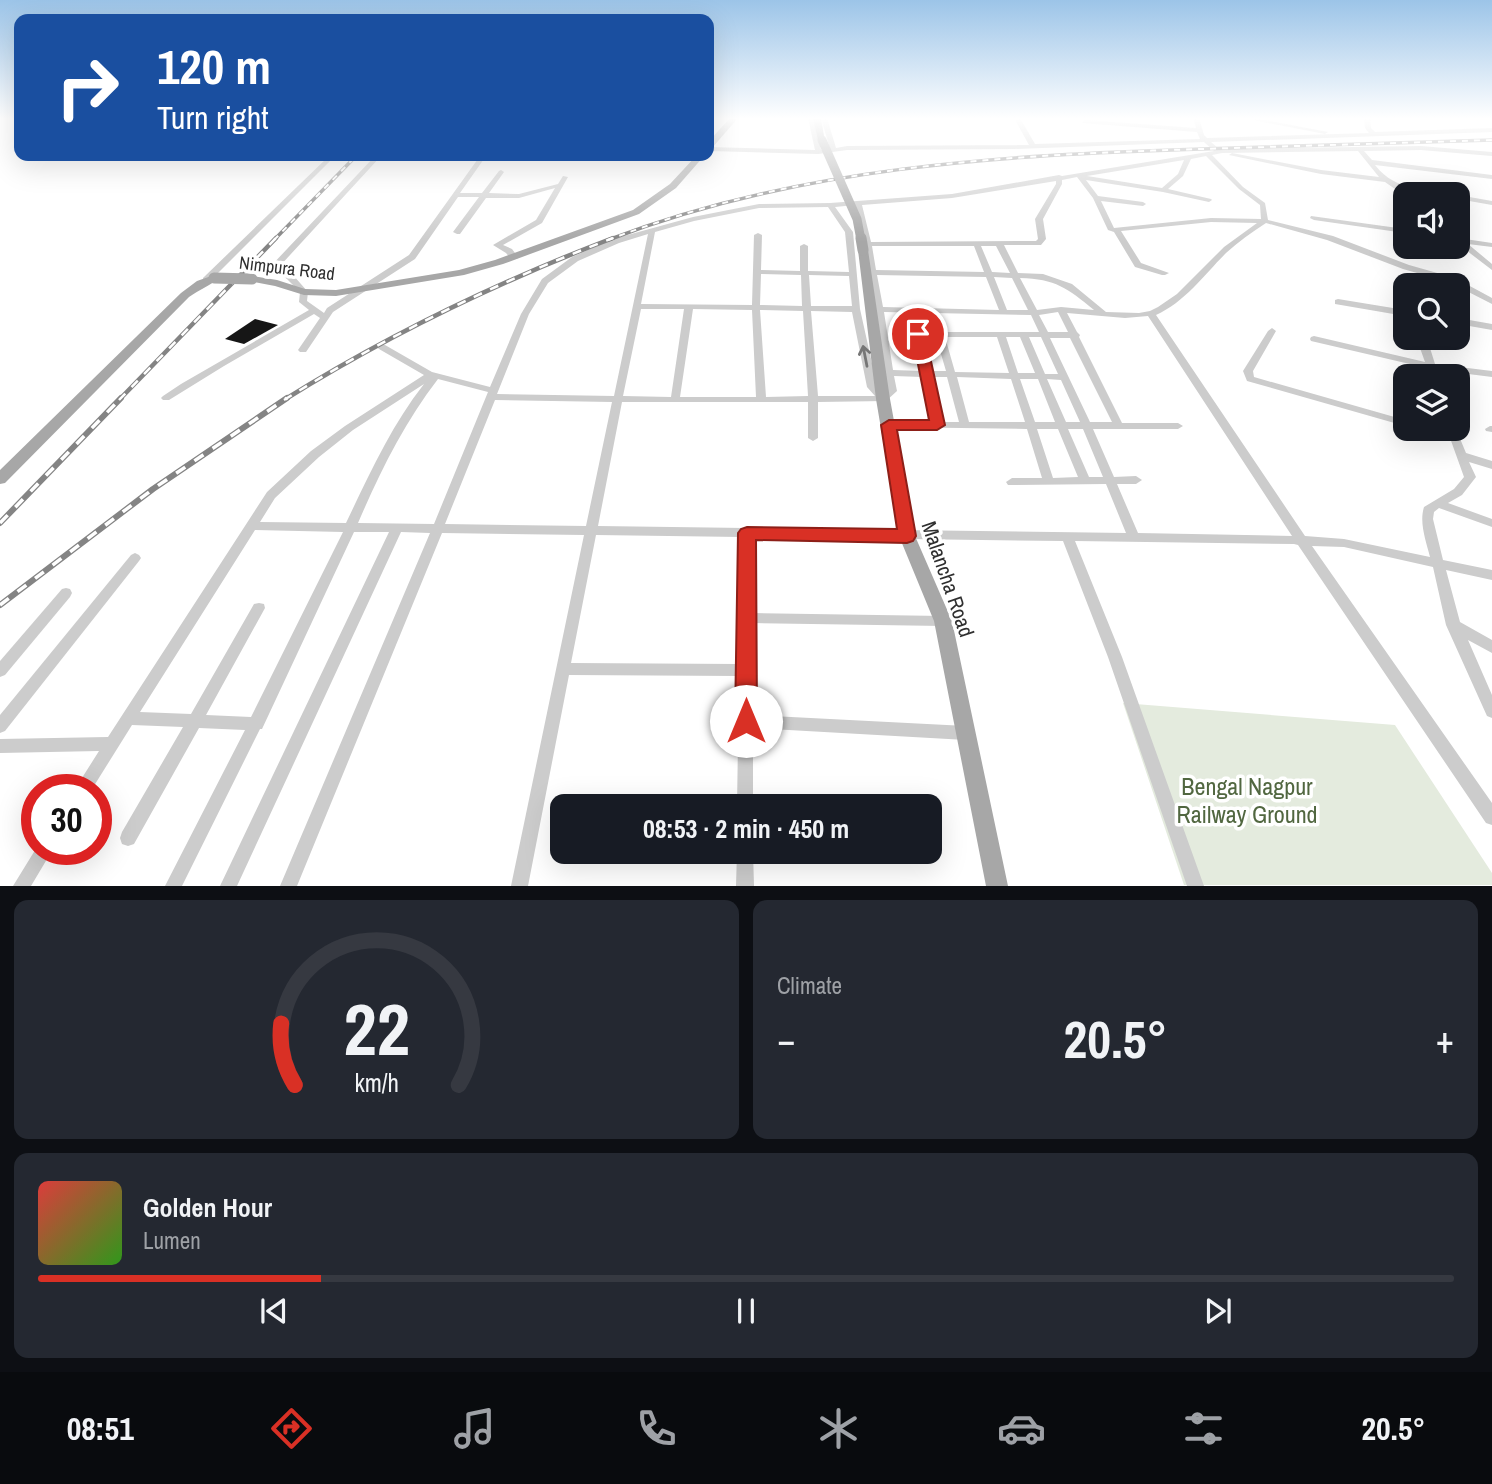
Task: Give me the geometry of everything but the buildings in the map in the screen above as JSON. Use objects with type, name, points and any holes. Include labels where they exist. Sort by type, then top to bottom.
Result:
[{"type":"main road","name":"Malancha Road","points":[[830,159],[857,219],[865,247],[883,399],[907,536],[943,621],[997,886]]},
{"type":"main road","name":"Nimpura Road","points":[[210,279],[252,279],[277,283],[304,292],[336,293],[460,273],[514,257],[636,212],[673,186],[696,161]]},
{"type":"main road","points":[[0,479],[185,295],[210,279]]},
{"type":"street","points":[[288,886],[525,314],[545,281],[582,255],[652,231],[759,206],[830,205],[953,196],[1175,159]]},
{"type":"street","points":[[1163,190],[1181,176],[1187,159]]},
{"type":"street","points":[[1213,159],[1241,188],[1264,204],[1265,221]]},
{"type":"street","points":[[1254,159],[1282,166],[1384,180]]},
{"type":"street","points":[[1368,159],[1384,180],[1392,185]]},
{"type":"street","points":[[210,279],[327,161]]},
{"type":"street","points":[[324,317],[303,302],[304,292],[290,277],[274,267],[373,161]]},
{"type":"street","points":[[303,350],[324,317],[412,257],[480,161]]},
{"type":"street","points":[[1370,162],[1492,177]]},
{"type":"street","points":[[457,232],[501,172]]},
{"type":"street","points":[[1080,176],[1209,200]]},
{"type":"street","points":[[1080,176],[1096,198],[1109,228],[1116,230],[1211,220],[1265,221],[1330,238],[1406,267],[1451,280],[1492,301]]},
{"type":"street","points":[[514,257],[498,244],[539,221],[565,177]]},
{"type":"street","points":[[865,247],[1041,241],[1039,219],[1059,184],[1059,177]]},
{"type":"street","points":[[457,195],[526,195],[561,185]]},
{"type":"street","points":[[1096,198],[1143,204]]},
{"type":"street","points":[[1470,199],[1492,204]]},
{"type":"street","points":[[862,216],[896,201]]},
{"type":"street","points":[[382,347],[433,376],[492,394],[675,400],[883,399],[892,391],[858,203]]},
{"type":"street","points":[[830,205],[849,232],[856,309],[872,387],[883,399]]},
{"type":"street","points":[[1314,218],[1393,229]]},
{"type":"street","points":[[877,309],[1151,314],[1203,276],[1219,256],[1241,236],[1265,221]]},
{"type":"street","points":[[1116,230],[1138,265],[1165,273]]},
{"type":"street","points":[[519,886],[652,231]]},
{"type":"street","points":[[758,235],[756,307],[761,400]]},
{"type":"street","points":[[1470,242],[1492,245]]},
{"type":"street","points":[[977,244],[1004,312]]},
{"type":"street","points":[[999,244],[1064,377],[1134,538]]},
{"type":"street","points":[[804,246],[803,273],[815,400],[813,438]]},
{"type":"street","points":[[1470,250],[1492,268]]},
{"type":"street","points":[[757,272],[852,274]]},
{"type":"street","points":[[872,272],[990,274],[1053,279],[1083,295],[1103,313]]},
{"type":"street","points":[[1338,302],[1393,311]]},
{"type":"street","points":[[637,306],[856,309]]},
{"type":"street","points":[[675,400],[690,307]]},
{"type":"street","points":[[166,398],[225,360],[262,342],[313,311]]},
{"type":"street","points":[[1062,312],[1076,335],[1118,425]]},
{"type":"street","points":[[1151,314],[1302,541],[1492,817]]},
{"type":"street","points":[[1470,323],[1492,327]]},
{"type":"street","points":[[1272,331],[1248,371],[1250,379],[1393,420]]},
{"type":"street","points":[[937,425],[918,334],[1076,335]]},
{"type":"street","points":[[940,334],[965,425]]},
{"type":"street","points":[[1001,335],[1049,481]]},
{"type":"street","points":[[1024,335],[1085,481]]},
{"type":"street","points":[[1314,339],[1408,364]]},
{"type":"street","points":[[889,373],[1064,377]]},
{"type":"street","points":[[1470,373],[1492,374]]},
{"type":"street","points":[[93,774],[271,495],[315,454],[349,428],[433,376]]},
{"type":"street","points":[[173,886],[257,724],[391,445],[433,376]]},
{"type":"street","points":[[889,425],[1178,426]]},
{"type":"street","points":[[1456,441],[1470,477],[1467,484],[1427,513],[1436,563],[1453,625],[1492,711]]},
{"type":"street","points":[[1463,456],[1492,465]]},
{"type":"street","points":[[1012,482],[1136,480]]},
{"type":"street","points":[[1439,503],[1492,523]]},
{"type":"street","points":[[252,526],[1302,541],[1344,543],[1492,575]]},
{"type":"street","points":[[228,886],[397,528]]},
{"type":"street","points":[[745,794],[747,533]]},
{"type":"street","points":[[1067,537],[1115,657],[1196,886]]},
{"type":"street","points":[[0,726],[135,558]]},
{"type":"street","points":[[0,671],[65,593]]},
{"type":"street","points":[[128,838],[259,608]]},
{"type":"street","points":[[747,618],[943,621]]},
{"type":"street","points":[[1453,625],[1492,647]]},
{"type":"street","points":[[563,669],[746,670]]},
{"type":"street","points":[[129,718],[257,724]]},
{"type":"street","points":[[746,721],[966,733]]},
{"type":"street","points":[[0,746],[112,744]]},
{"type":"street","points":[[745,864],[745,886]]},
{"type":"street","points":[[21,886],[35,865]]},
{"type":"green space","name":"Bengal Nagpur Railway Ground","points":[[1123,703],[1395,725],[1492,873],[1492,885],[1184,885]]},
{"type":"railway","points":[[609,240],[680,215],[753,196],[900,169],[996,159]]},
{"type":"railway","points":[[274,240],[351,161]]},
{"type":"railway","points":[[119,400],[276,238]]},
{"type":"railway","points":[[609,240],[613,238]]},
{"type":"railway","points":[[285,400],[363,353],[444,311],[609,240]]},
{"type":"railway","points":[[0,523],[121,398]]},
{"type":"railway","points":[[0,605],[153,489],[285,400]]},
{"type":"route","points":[[746,721],[747,533],[907,536],[889,425],[937,425],[918,334]]}]
